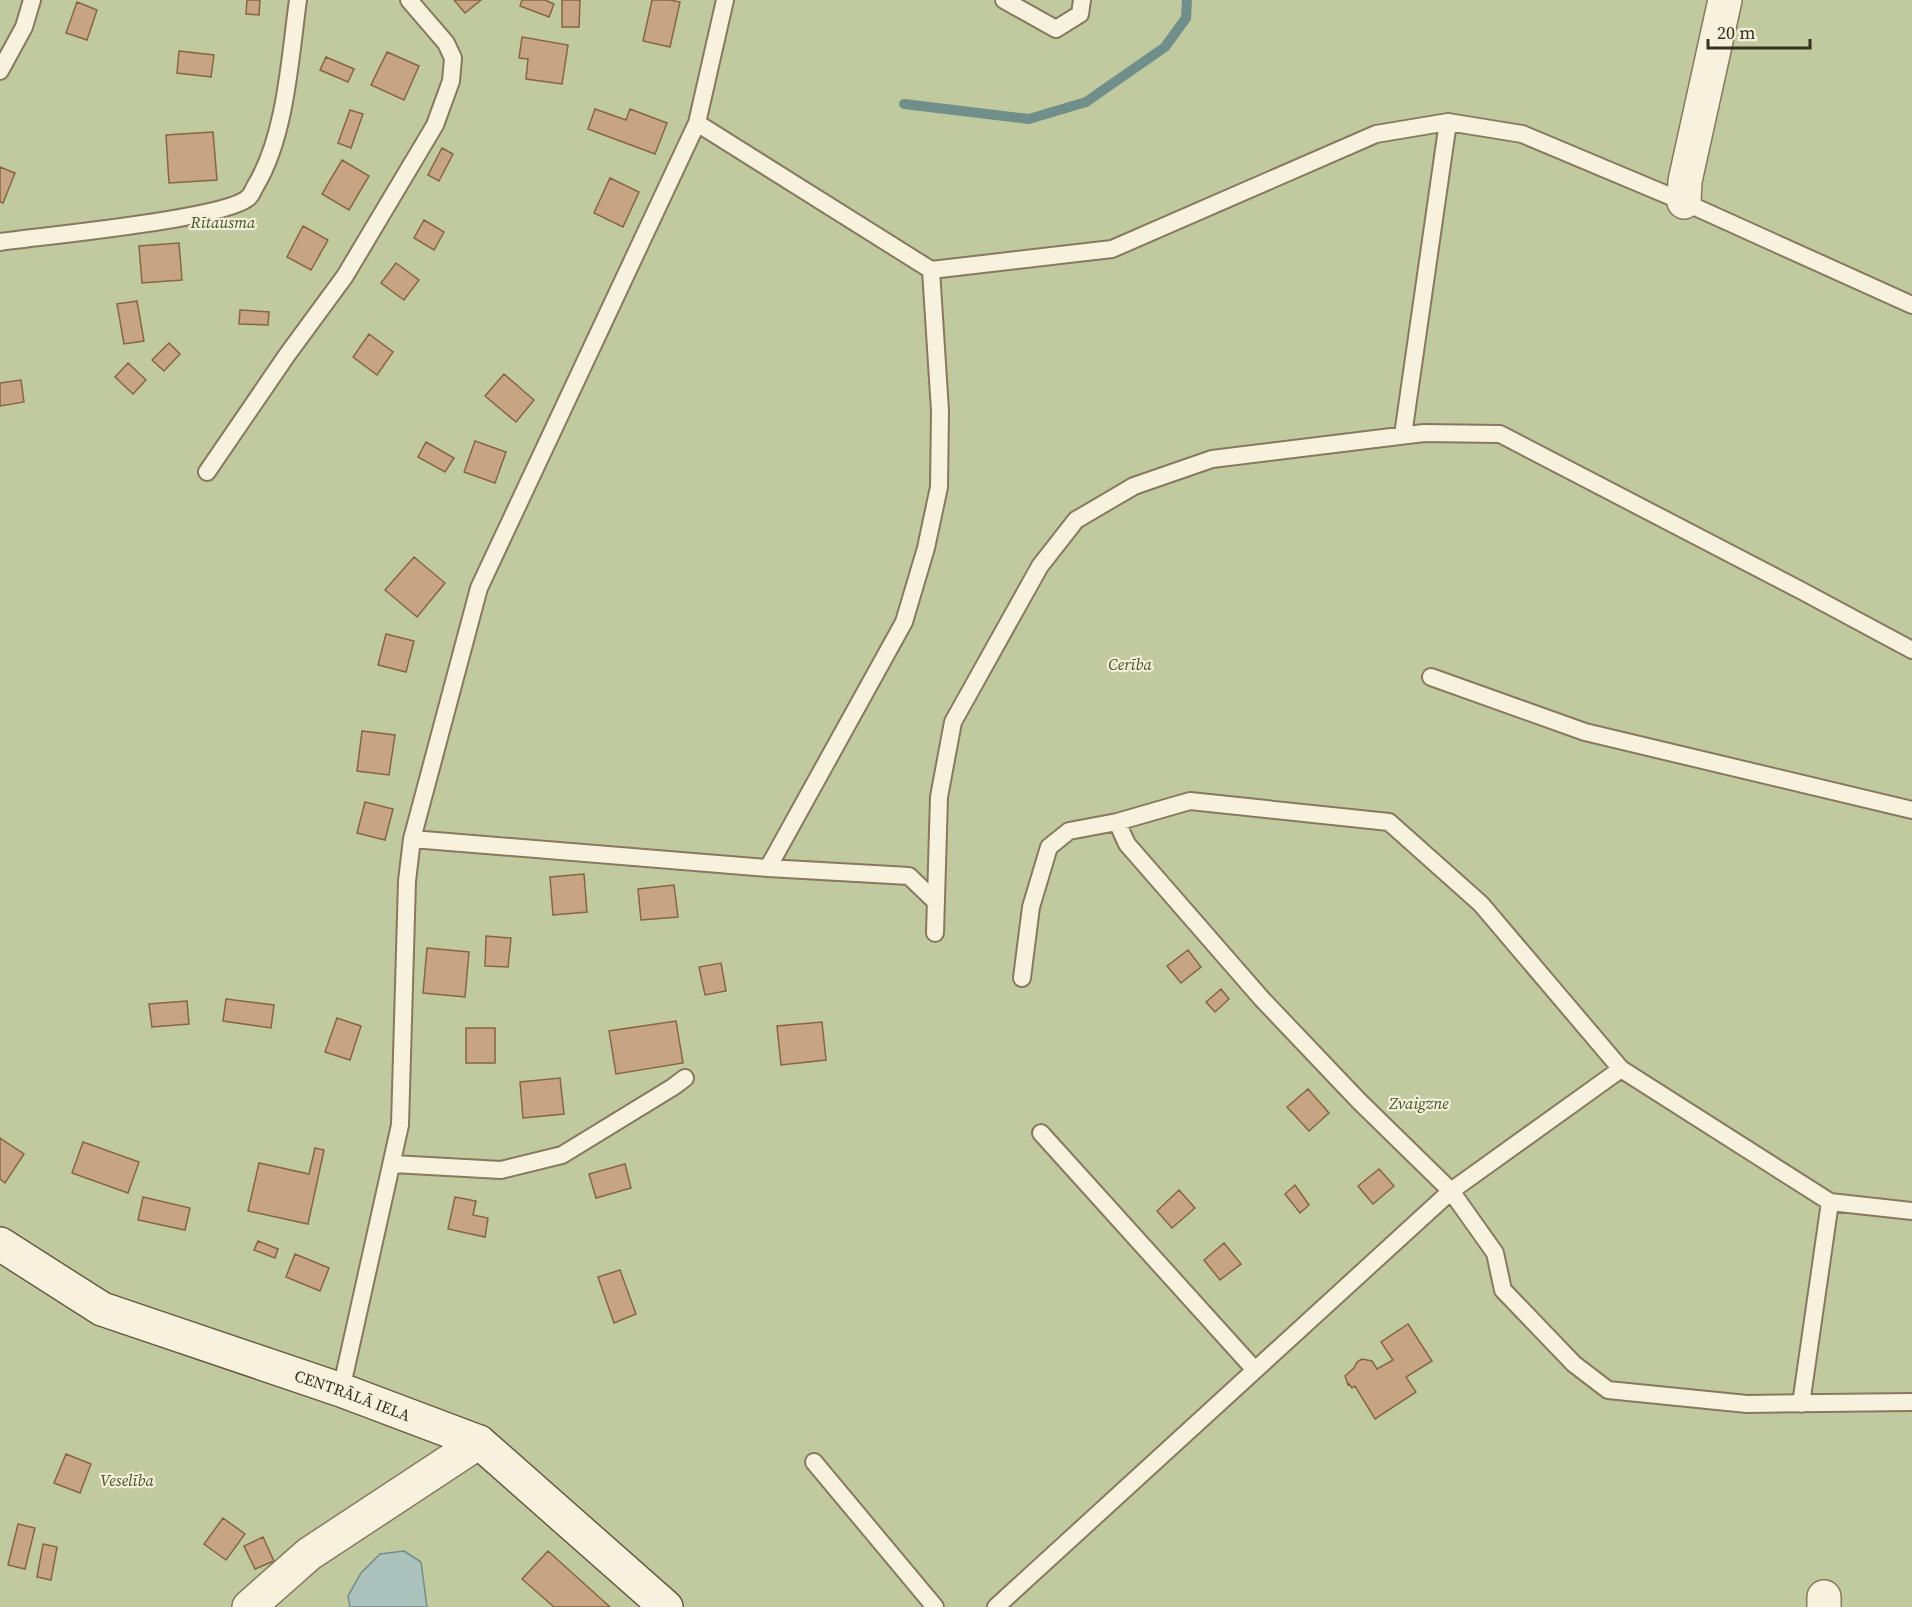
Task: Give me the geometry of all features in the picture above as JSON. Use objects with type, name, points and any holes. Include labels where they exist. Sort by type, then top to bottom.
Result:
[{"type":"street","points":[[1684,202],[1685,181],[1725,0]]},
{"type":"street","name":"CENTRĀLĀ IELA","points":[[0,1244],[102,1309],[341,1390],[479,1442],[666,1607]]},
{"type":"street","points":[[249,1607],[309,1554],[479,1442]]},
{"type":"lane","points":[[0,71],[24,27],[32,0]]},
{"type":"lane","points":[[0,242],[179,218],[225,208],[249,198],[265,171],[276,142],[298,0]]},
{"type":"lane","points":[[207,472],[287,355],[345,276],[435,125],[451,81],[453,58],[446,43],[409,0]]},
{"type":"lane","points":[[341,1390],[400,1125],[407,881],[412,838],[479,588],[697,123],[725,0]]},
{"type":"lane","points":[[1004,0],[1056,29],[1080,14],[1082,0]]},
{"type":"lane","points":[[697,123],[931,270],[1112,249],[1377,134],[1448,122],[1522,134],[1684,202],[1912,305]]},
{"type":"lane","points":[[1403,435],[1448,122]]},
{"type":"lane","points":[[768,868],[904,622],[926,548],[939,487],[940,411],[931,270]]},
{"type":"lane","points":[[935,933],[939,797],[953,722],[1040,566],[1076,520],[1134,486],[1212,459],[1424,433],[1500,434],[1912,650]]},
{"type":"lane","points":[[1431,677],[1585,732],[1912,810]]},
{"type":"lane","points":[[1022,978],[1030,907],[1049,847],[1069,831],[1117,822],[1190,801],[1389,822],[1481,904],[1621,1070],[1830,1202],[1912,1211]]},
{"type":"lane","points":[[1117,822],[1128,844],[1262,999],[1359,1101],[1451,1191],[1495,1253],[1503,1290],[1574,1364],[1608,1390],[1747,1404],[1912,1402]]},
{"type":"lane","points":[[412,838],[768,868],[909,876],[936,902]]},
{"type":"lane","points":[[996,1607],[1451,1191],[1621,1070]]},
{"type":"lane","points":[[393,1164],[501,1170],[562,1155],[673,1088],[685,1078]]},
{"type":"lane","points":[[1041,1133],[1255,1370]]},
{"type":"lane","points":[[1801,1404],[1830,1202]]},
{"type":"lane","points":[[814,1461],[935,1607]]},
{"type":"green space","name":"Cerība","points":[[0,0],[1912,0],[1912,1607],[0,1607]]},
{"type":"water","points":[[404,1551],[421,1562],[427,1607],[350,1607],[348,1596],[361,1573],[380,1554]]},
{"type":"building","points":[[247,0],[260,0],[259,15],[246,14]]},
{"type":"building","points":[[454,0],[481,0],[465,13]]},
{"type":"building","points":[[522,0],[545,0],[554,4],[549,17],[520,6]]},
{"type":"building","points":[[562,0],[580,0],[579,27],[562,27]]},
{"type":"building","points":[[652,0],[680,2],[670,47],[643,41]]},
{"type":"building","points":[[77,2],[97,10],[87,40],[66,33]]},
{"type":"building","points":[[522,37],[568,45],[562,84],[526,79],[528,59],[519,58]]},
{"type":"building","points":[[179,51],[214,55],[211,77],[177,73]]},
{"type":"building","points":[[387,52],[419,66],[404,100],[371,85]]},
{"type":"building","points":[[326,57],[354,69],[348,82],[320,70]]},
{"type":"building","points":[[595,109],[626,120],[630,109],[667,123],[655,154],[588,129]]},
{"type":"building","points":[[350,110],[363,114],[351,148],[338,143]]},
{"type":"building","points":[[213,132],[217,180],[169,183],[166,135]]},
{"type":"building","points":[[442,148],[453,154],[439,181],[428,175]]},
{"type":"building","points":[[342,160],[369,176],[349,210],[322,194]]},
{"type":"building","points":[[0,167],[15,173],[3,203],[0,202]]},
{"type":"building","points":[[610,178],[639,192],[623,227],[594,213]]},
{"type":"building","points":[[424,220],[444,232],[434,250],[414,238]]},
{"type":"building","points":[[303,226],[328,240],[311,270],[287,257]]},
{"type":"building","points":[[179,243],[182,280],[142,283],[139,246]]},
{"type":"building","points":[[396,263],[419,280],[404,300],[381,283]]},
{"type":"building","points":[[137,301],[144,341],[124,344],[117,304]]},
{"type":"building","points":[[240,310],[269,312],[268,325],[239,324]]},
{"type":"building","points":[[369,334],[393,352],[377,375],[353,357]]},
{"type":"building","points":[[169,343],[180,354],[164,371],[152,360]]},
{"type":"building","points":[[128,363],[146,380],[133,394],[115,377]]},
{"type":"building","points":[[504,374],[534,400],[516,422],[485,396]]},
{"type":"building","points":[[21,380],[24,402],[0,406],[0,383]]},
{"type":"building","points":[[475,441],[506,452],[495,483],[464,472]]},
{"type":"building","points":[[426,442],[454,458],[445,472],[418,457]]},
{"type":"building","points":[[414,557],[445,583],[417,617],[385,590]]},
{"type":"building","points":[[386,634],[414,641],[406,672],[378,665]]},
{"type":"building","points":[[362,731],[395,735],[389,775],[357,771]]},
{"type":"building","points":[[365,802],[393,809],[385,840],[357,833]]},
{"type":"building","points":[[584,874],[587,912],[553,915],[550,877]]},
{"type":"building","points":[[674,885],[678,917],[641,920],[638,889]]},
{"type":"building","points":[[486,936],[511,938],[508,967],[485,966]]},
{"type":"building","points":[[427,948],[469,952],[465,997],[423,993]]},
{"type":"building","points":[[1188,950],[1201,967],[1181,983],[1167,966]]},
{"type":"building","points":[[721,963],[726,991],[705,995],[699,967]]},
{"type":"building","points":[[1221,989],[1229,999],[1215,1012],[1206,1002]]},
{"type":"building","points":[[226,999],[274,1005],[271,1028],[223,1021]]},
{"type":"building","points":[[187,1001],[189,1024],[152,1027],[149,1004]]},
{"type":"building","points":[[337,1018],[361,1026],[350,1060],[325,1052]]},
{"type":"building","points":[[676,1021],[683,1063],[616,1074],[609,1031]]},
{"type":"building","points":[[822,1022],[826,1060],[781,1065],[777,1026]]},
{"type":"building","points":[[466,1028],[495,1028],[495,1063],[466,1063]]},
{"type":"building","points":[[560,1078],[564,1114],[523,1118],[520,1082]]},
{"type":"building","points":[[1308,1089],[1329,1113],[1309,1131],[1287,1107]]},
{"type":"building","points":[[0,1138],[24,1154],[5,1183],[0,1179]]},
{"type":"building","points":[[83,1142],[139,1162],[128,1193],[72,1173]]},
{"type":"building","points":[[315,1148],[324,1150],[308,1224],[248,1211],[259,1163],[309,1174]]},
{"type":"building","points":[[625,1164],[631,1188],[596,1198],[589,1174]]},
{"type":"building","points":[[1379,1169],[1394,1186],[1373,1204],[1358,1186]]},
{"type":"building","points":[[1295,1185],[1309,1205],[1300,1213],[1285,1194]]},
{"type":"building","points":[[1179,1190],[1195,1208],[1172,1228],[1157,1211]]},
{"type":"building","points":[[143,1197],[190,1208],[185,1230],[138,1220]]},
{"type":"building","points":[[455,1197],[476,1201],[473,1215],[488,1218],[485,1237],[448,1229]]},
{"type":"building","points":[[258,1241],[278,1249],[275,1258],[254,1250]]},
{"type":"building","points":[[1224,1243],[1241,1264],[1220,1280],[1204,1260]]},
{"type":"building","points":[[295,1254],[329,1268],[320,1291],[286,1277]]},
{"type":"building","points":[[620,1270],[636,1314],[614,1323],[598,1277]]},
{"type":"building","points":[[1408,1324],[1432,1361],[1406,1377],[1416,1392],[1375,1419],[1355,1386],[1352,1388],[1348,1385],[1345,1376],[1362,1359],[1372,1361],[1377,1369],[1393,1360],[1381,1342]]},
{"type":"building","points":[[66,1454],[91,1464],[80,1493],[54,1483]]},
{"type":"building","points":[[223,1518],[245,1534],[226,1560],[204,1544]]},
{"type":"building","points":[[18,1524],[35,1528],[25,1569],[8,1565]]},
{"type":"building","points":[[263,1537],[274,1561],[255,1569],[244,1546]]},
{"type":"building","points":[[43,1544],[57,1547],[51,1580],[37,1577]]},
{"type":"building","points":[[548,1551],[610,1607],[554,1607],[522,1579]]},
{"type":"waterway","points":[[904,104],[1029,119],[1086,102],[1165,47],[1186,18],[1187,0]]},
{"type":"park label","name":"Rītausma","points":[[223,222]]},
{"type":"park label","name":"Zvaigzne","points":[[1419,1103]]},
{"type":"park label","name":"Veselība","points":[[127,1480]]}]
